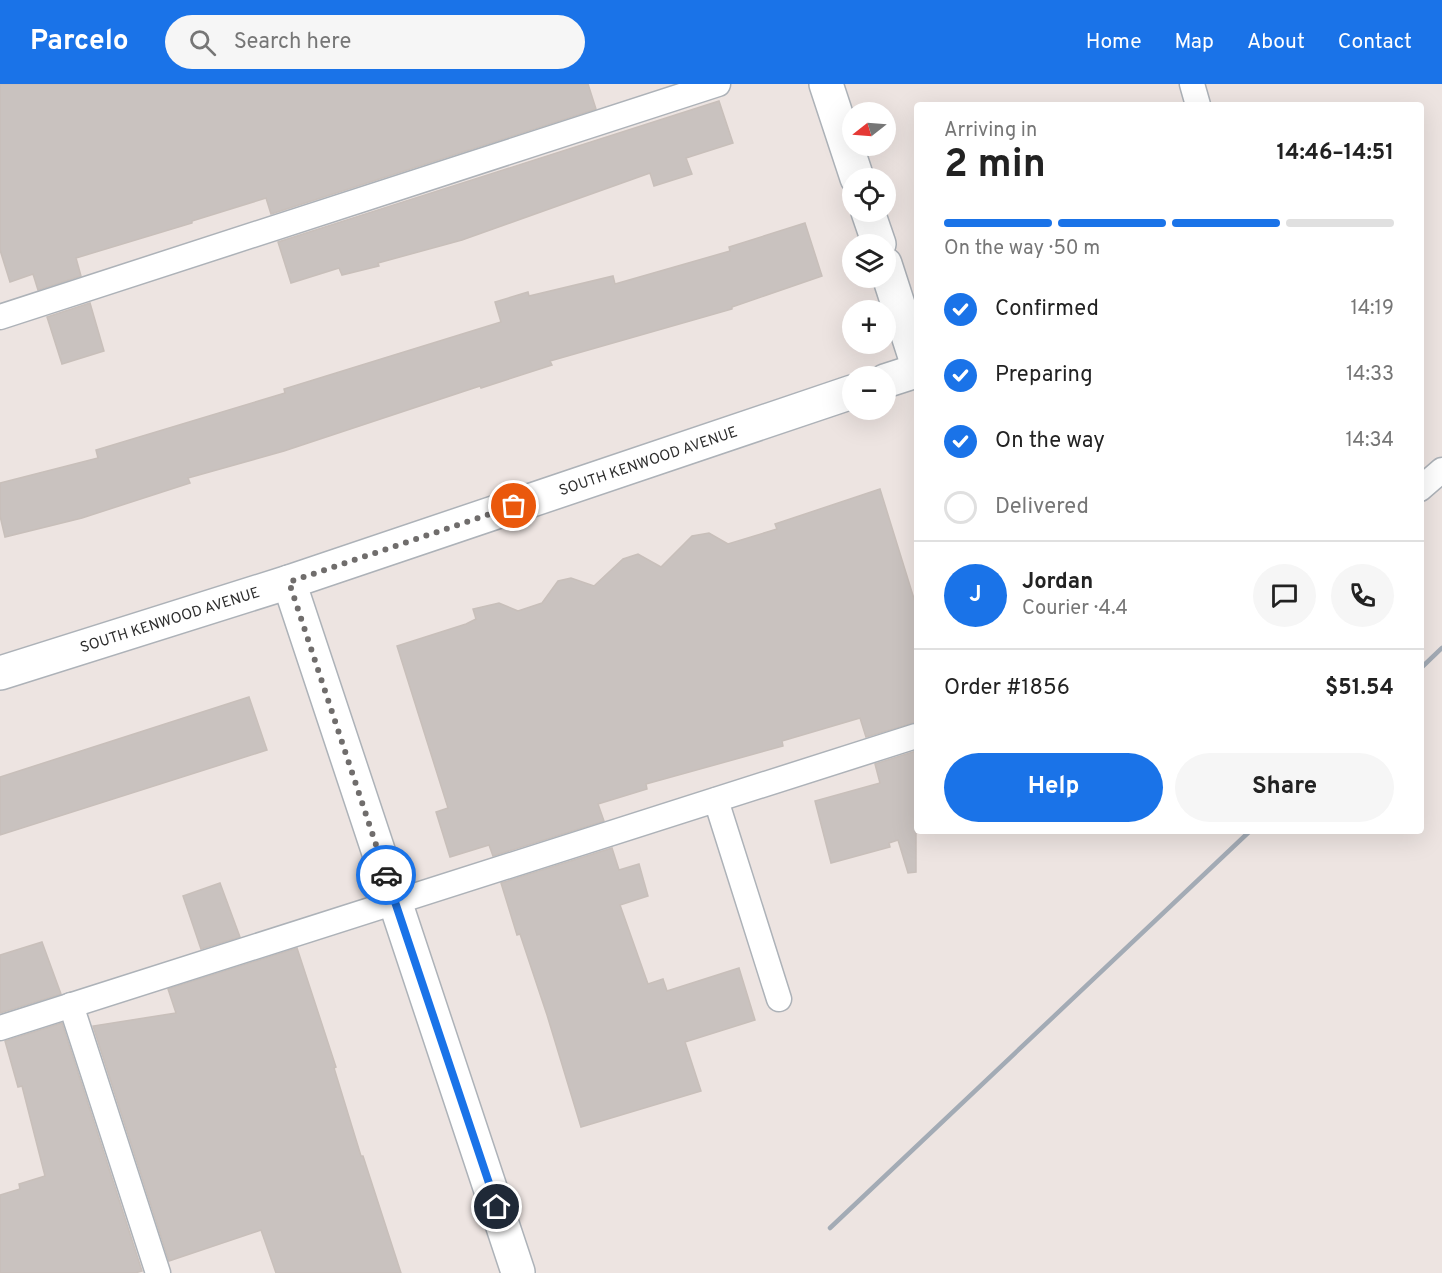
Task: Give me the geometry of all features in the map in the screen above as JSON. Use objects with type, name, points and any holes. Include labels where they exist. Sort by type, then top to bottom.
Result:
[{"type":"street","points":[[826,84],[854,168]]},
{"type":"street","points":[[893,288],[914,354]]},
{"type":"street","points":[[896,377],[914,372]]},
{"type":"street","name":"SOUTH KENWOOD AVENUE","points":[[0,673],[289,582],[842,395]]},
{"type":"street","points":[[289,582],[518,1273]]},
{"type":"lane","points":[[0,317],[718,84]]},
{"type":"lane","points":[[1192,84],[1197,102]]},
{"type":"lane","points":[[1424,486],[1442,470]]},
{"type":"lane","points":[[0,1028],[914,737]]},
{"type":"lane","points":[[716,800],[779,999]]},
{"type":"lane","points":[[71,1005],[158,1273]]},
{"type":"building","points":[[0,84],[588,84],[596,109],[271,214],[266,198],[76,258],[81,276],[38,290],[33,274],[10,282],[0,250]]},
{"type":"building","points":[[719,101],[733,143],[686,158],[692,174],[654,186],[650,173],[462,240],[378,263],[379,266],[342,275],[339,268],[291,283],[278,242]]},
{"type":"building","points":[[805,223],[822,276],[732,307],[732,309],[550,361],[552,365],[481,388],[480,386],[284,451],[188,478],[190,483],[82,518],[5,537],[0,516],[0,483],[98,458],[96,450],[285,393],[284,389],[501,322],[495,302],[528,292],[529,296],[613,276],[615,284],[730,251],[729,247]]},
{"type":"building","points":[[90,303],[104,351],[62,364],[47,317]]},
{"type":"building","points":[[880,489],[914,599],[914,723],[866,737],[860,718],[782,741],[783,746],[646,784],[647,789],[598,804],[604,821],[493,856],[489,845],[450,857],[436,812],[448,808],[397,646],[466,624],[476,619],[473,609],[499,603],[518,611],[542,603],[558,581],[571,578],[594,586],[623,559],[638,554],[661,567],[692,536],[709,533],[728,544],[777,529],[775,524]]},
{"type":"building","points":[[249,697],[267,750],[0,835],[0,777]]},
{"type":"building","points":[[914,752],[916,872],[908,873],[898,840],[889,843],[890,847],[831,863],[815,801],[880,783],[875,764]]},
{"type":"building","points":[[612,848],[619,870],[639,864],[648,896],[620,905],[648,984],[663,979],[667,991],[739,968],[755,1020],[685,1042],[701,1091],[581,1127],[547,1015],[520,934],[517,935],[501,883]]},
{"type":"building","points":[[220,883],[240,937],[201,949],[183,896]]},
{"type":"building","points":[[42,942],[61,994],[0,1013],[0,955]]},
{"type":"building","points":[[297,948],[336,1067],[334,1068],[361,1156],[363,1156],[401,1273],[276,1273],[261,1230],[169,1261],[93,1026],[176,1013],[168,989]]},
{"type":"building","points":[[62,1023],[142,1271],[135,1273],[0,1273],[0,1195],[20,1189],[19,1184],[45,1176],[22,1086],[18,1087],[5,1041]]},
{"type":"railway","points":[[1424,665],[1442,648]]},
{"type":"railway","points":[[830,1228],[1247,834]]},
{"type":"way so far","points":[[386,875],[289,582],[514,506]]},
{"type":"route","points":[[386,875],[497,1207]]}]
